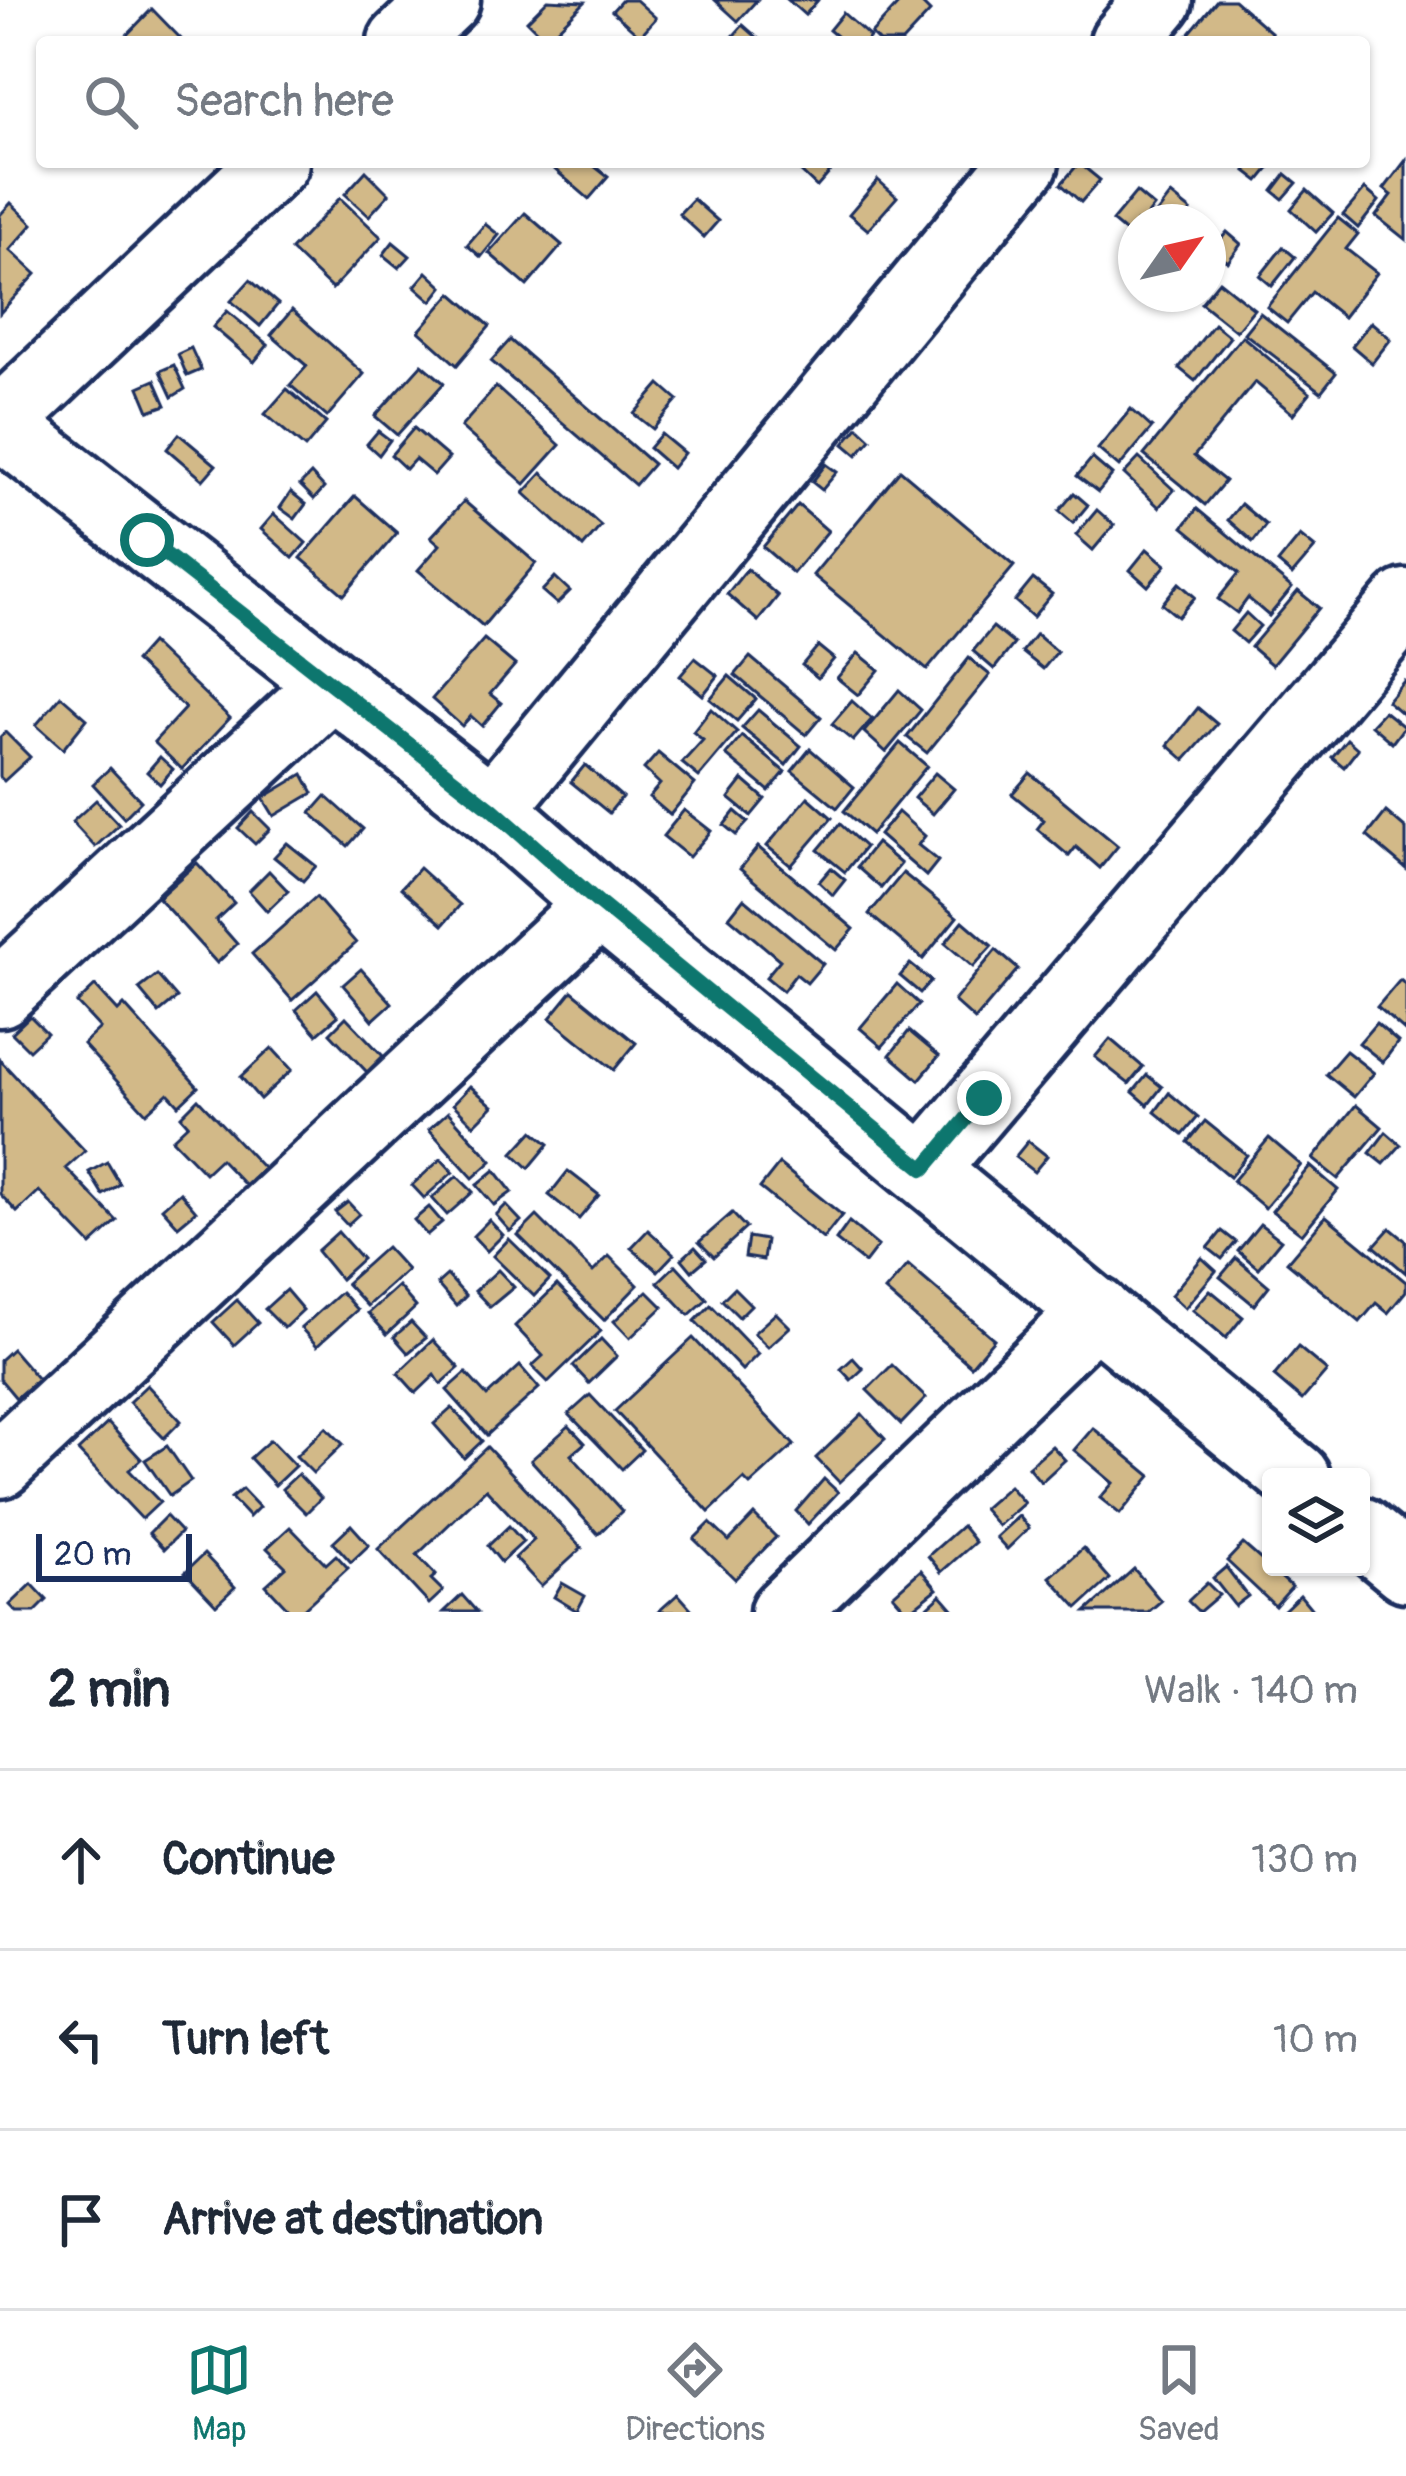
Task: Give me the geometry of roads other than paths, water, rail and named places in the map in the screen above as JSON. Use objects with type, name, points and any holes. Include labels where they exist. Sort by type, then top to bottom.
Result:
[{"type":"street","points":[[408,36],[446,0]]},
{"type":"street","points":[[1129,36],[1159,0]]},
{"type":"street","points":[[269,168],[0,423],[492,809],[600,904],[1285,1468]]},
{"type":"street","points":[[492,809],[1020,168]]},
{"type":"street","points":[[924,1169],[1406,603]]},
{"type":"street","points":[[0,993],[332,685]]},
{"type":"street","points":[[0,1464],[600,904]]},
{"type":"street","points":[[784,1612],[1096,1311]]}]
